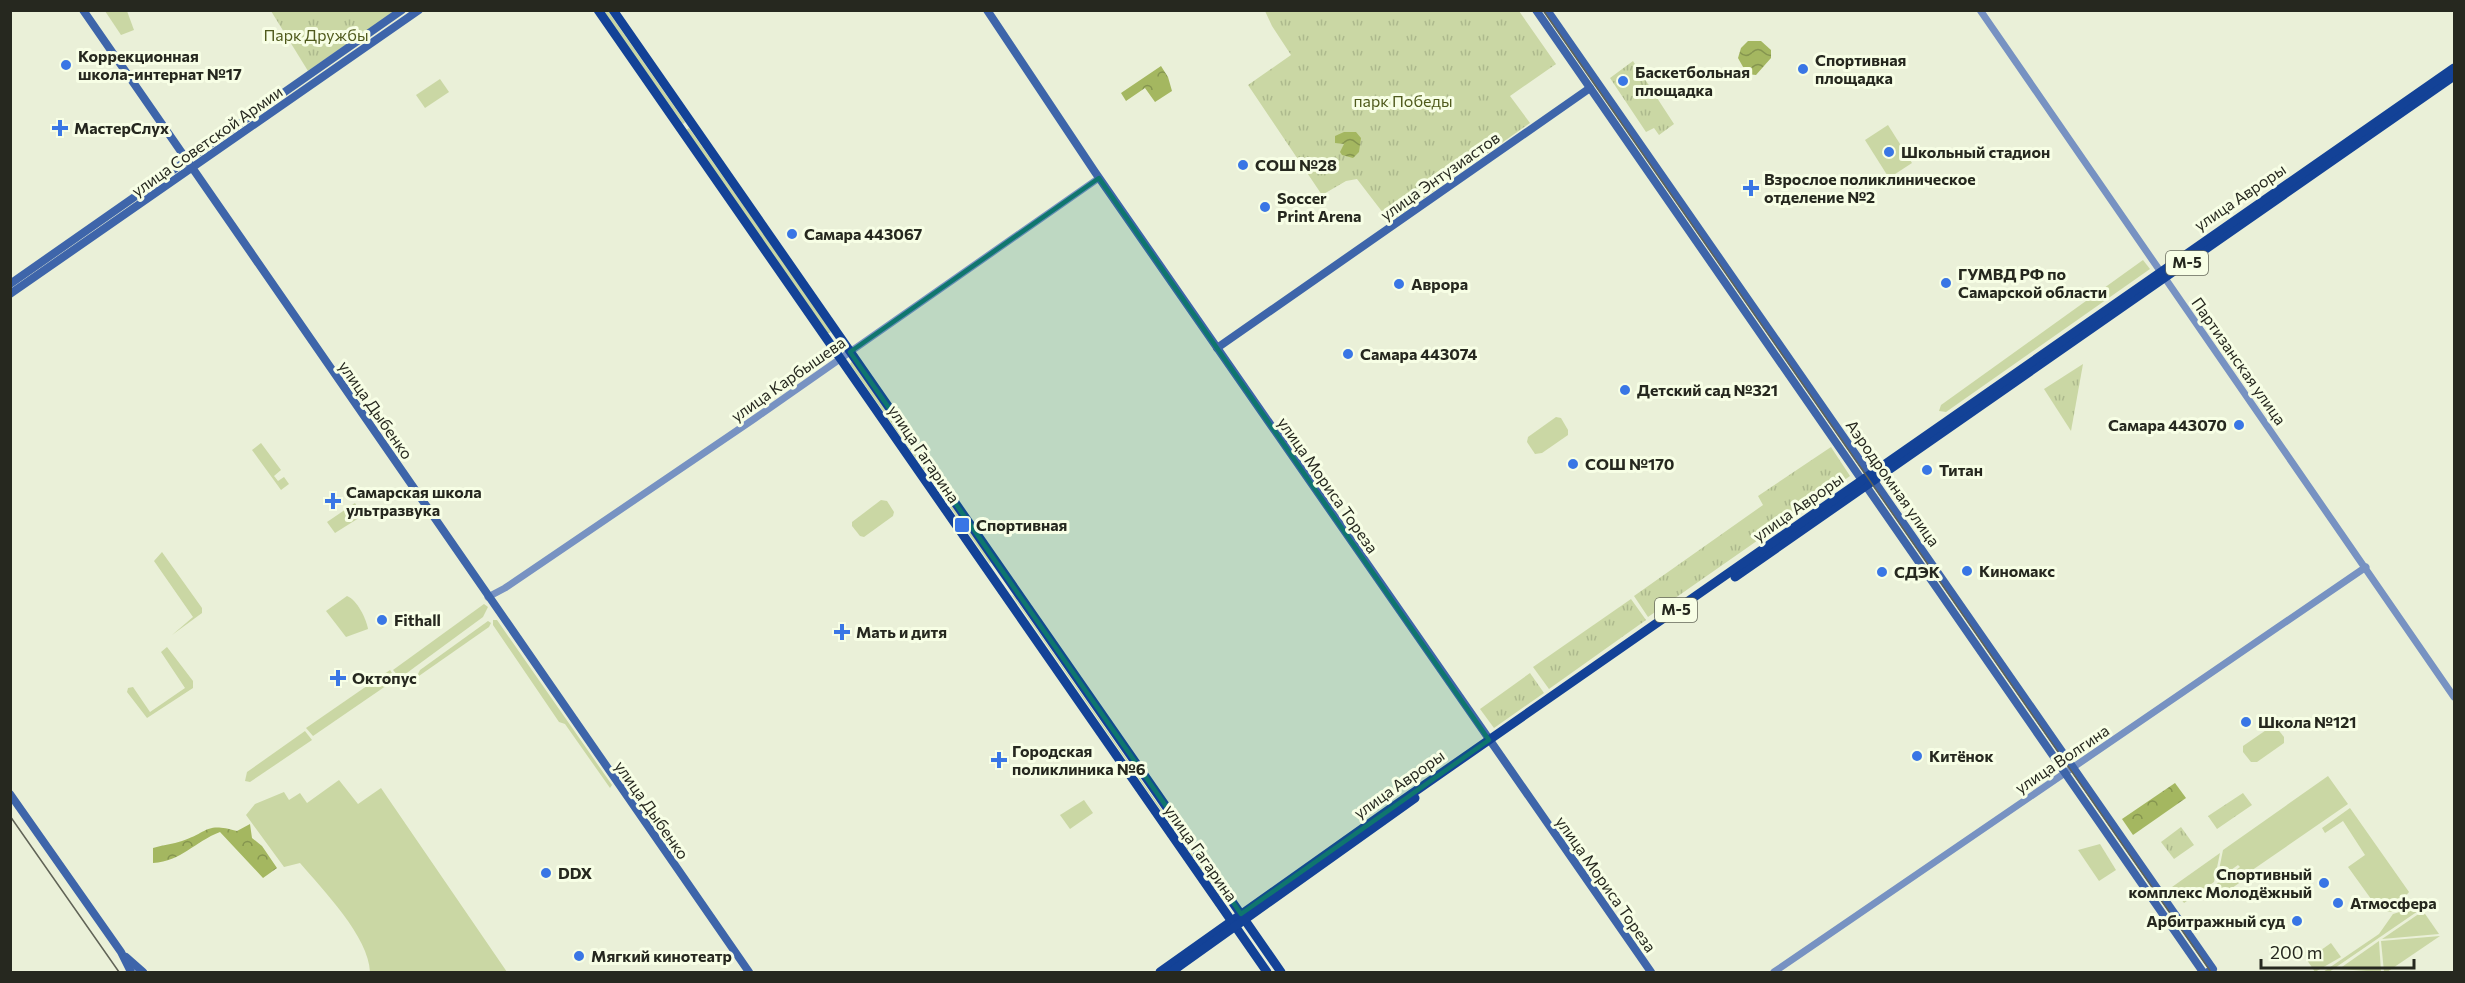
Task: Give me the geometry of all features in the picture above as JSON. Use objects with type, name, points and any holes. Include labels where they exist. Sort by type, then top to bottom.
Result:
[{"type":"main road","name":"улица Дыбенко","points":[[83,10],[749,972]]},
{"type":"main road","name":"улица Советской Армии","points":[[10,294],[190,164],[309,74],[402,10]]},
{"type":"main road","name":"улица Советской Армии","points":[[10,284],[315,83],[419,10]]},
{"type":"main road","name":"улица Гагарина","points":[[598,10],[1267,972]]},
{"type":"main road","name":"улица Гагарина","points":[[613,10],[1281,972]]},
{"type":"main road","name":"улица Мориса Тореза","points":[[987,10],[1099,178],[1651,972]]},
{"type":"main road","name":"Аэродромная улица","points":[[1536,10],[2073,767],[2212,971]]},
{"type":"main road","name":"Аэродромная улица","points":[[1547,10],[1869,480],[2065,773],[2203,972]]},
{"type":"main road","name":"улица Авроры","points":[[1171,972],[1243,917],[1491,742],[1869,480],[2454,68]]},
{"type":"main road","points":[[309,74],[315,83]]},
{"type":"main road","name":"улица Авроры","points":[[2163,274],[2454,76]]},
{"type":"main road","name":"улица Энтузиастов","points":[[1217,348],[1590,88]]},
{"type":"main road","points":[[827,339],[836,332]]},
{"type":"main road","points":[[992,579],[1002,571]]},
{"type":"main road","points":[[10,794],[121,952],[131,972]]},
{"type":"main road","name":"улица Авроры","points":[[1160,972],[1234,924]]},
{"type":"main road","points":[[121,952],[143,972]]},
{"type":"street","name":"Партизанская улица","points":[[1980,10],[2454,697]]},
{"type":"street","name":"улица Карбышева","points":[[488,597],[505,588],[850,352],[1099,178]]},
{"type":"street","name":"улица Волгина","points":[[1774,972],[2366,567]]},
{"type":"highlighted area","points":[[1099,178],[1489,740],[1241,914],[850,352]]},
{"type":"green space","points":[[105,11],[127,11],[134,30],[121,35]]},
{"type":"green space","name":"Парк Дружбы","points":[[271,11],[395,11],[308,71]]},
{"type":"green space","points":[[603,11],[608,11],[685,122],[683,124]]},
{"type":"green space","name":"парк Победы","points":[[1265,11],[1519,11],[1556,64],[1510,96],[1530,123],[1390,222],[1357,179],[1346,181],[1322,195],[1248,85],[1291,55]]},
{"type":"green space","points":[[1633,61],[1674,124],[1659,135],[1654,128],[1646,132],[1610,78]]},
{"type":"green space","points":[[1161,66],[1168,77],[1172,91],[1155,102],[1145,88],[1126,101],[1121,93]]},
{"type":"green space","points":[[440,79],[449,92],[425,108],[416,95]]},
{"type":"green space","name":"Школьный стадион","points":[[1888,125],[1912,163],[1889,178],[1865,140]]},
{"type":"green space","points":[[689,128],[831,330],[830,333],[827,333],[686,130]]},
{"type":"green space","points":[[2143,260],[2150,269],[1946,412],[1939,411],[1941,405]]},
{"type":"green space","points":[[852,361],[991,561],[990,564],[850,364]]},
{"type":"green space","points":[[2083,364],[2071,431],[2044,389]]},
{"type":"green space","points":[[1556,417],[1561,418],[1568,430],[1568,435],[1542,453],[1535,454],[1527,442],[1528,437]]},
{"type":"green space","points":[[261,443],[281,470],[274,476],[278,481],[284,477],[289,484],[281,490],[252,450]]},
{"type":"green space","points":[[1831,447],[1850,476],[1648,617],[1634,596],[1763,505],[1758,496]]},
{"type":"green space","points":[[881,500],[887,501],[894,512],[893,516],[864,537],[860,536],[852,526],[852,522]]},
{"type":"green space","points":[[355,503],[362,516],[335,533],[327,522]]},
{"type":"green space","points":[[162,552],[202,608],[202,613],[172,635],[193,617],[154,561]]},
{"type":"green space","points":[[1012,595],[1225,901],[1224,902]]},
{"type":"green space","points":[[347,596],[360,610],[368,629],[346,637],[326,611]]},
{"type":"green space","points":[[1631,599],[1646,620],[1549,689],[1533,667]]},
{"type":"green space","points":[[484,604],[488,607],[483,617],[400,678],[393,670]]},
{"type":"green space","points":[[493,620],[497,620],[612,785],[610,788],[565,724],[559,722],[493,625]]},
{"type":"green space","points":[[488,621],[491,623],[489,627],[416,678],[420,670]]},
{"type":"green space","points":[[167,647],[193,681],[193,688],[147,718],[127,692],[128,688],[133,687],[150,712],[185,688],[161,652]]},
{"type":"green space","points":[[390,670],[396,679],[313,736],[306,728]]},
{"type":"green space","points":[[1530,673],[1544,693],[1494,728],[1480,709]]},
{"type":"green space","points":[[2272,726],[2276,727],[2284,737],[2284,743],[2257,762],[2251,762],[2243,752],[2243,746]]},
{"type":"green space","points":[[305,731],[312,740],[250,782],[245,781],[247,772]]},
{"type":"green space","points":[[2328,776],[2348,804],[2248,873],[2249,876],[2218,898],[2211,888],[2240,867],[2238,865],[2217,880],[2223,850]]},
{"type":"green space","points":[[339,780],[358,804],[381,788],[507,972],[370,972],[368,958],[362,944],[332,900],[300,863],[284,867],[246,815],[255,804],[284,792],[289,800],[300,793],[307,803]]},
{"type":"green space","points":[[2175,783],[2186,798],[2133,835],[2122,819]]},
{"type":"green space","points":[[2243,793],[2252,805],[2217,829],[2208,816]]},
{"type":"green space","points":[[1084,800],[1093,813],[1070,829],[1060,815]]},
{"type":"green space","points":[[2350,808],[2409,892],[2392,912],[2379,910],[2348,867],[2365,855],[2343,821],[2325,833],[2322,828]]},
{"type":"green space","points":[[250,824],[252,838],[262,846],[277,868],[263,878],[220,832],[172,859],[153,863],[153,848],[191,838],[208,829],[227,828],[237,831]]},
{"type":"green space","points":[[2181,827],[2194,845],[2174,859],[2161,842]]},
{"type":"green space","points":[[2100,844],[2116,870],[2099,881],[2078,850]]},
{"type":"green space","points":[[2220,853],[2214,882],[2184,903],[2172,887]]},
{"type":"green space","points":[[2419,906],[2421,909],[2329,972],[2323,972],[2379,934],[2393,914]]},
{"type":"green space","points":[[2423,911],[2439,934],[2382,939]]},
{"type":"green space","points":[[2440,936],[2387,972],[2384,972],[2381,941]]},
{"type":"green space","points":[[2379,941],[2381,972],[2339,969]]},
{"type":"green space","points":[[2331,943],[2341,957],[2315,972],[2307,960]]},
{"type":"water","points":[[1748,41],[1761,41],[1771,50],[1771,58],[1756,75],[1747,74],[1738,58],[1741,48]]},
{"type":"water","points":[[1344,132],[1356,132],[1361,138],[1359,152],[1353,158],[1342,155],[1340,152],[1344,144],[1335,143],[1335,136]]},
{"type":"tram line","points":[[1543,10],[2211,972]]},
{"type":"tram line","points":[[10,816],[119,972]]},
{"type":"place","name":"Коррекционная школа-интернат №17","points":[[66,65]]},
{"type":"place","name":"Спортивная площадка","points":[[1803,69]]},
{"type":"place","name":"Баскетбольная площадка","points":[[1623,81]]},
{"type":"place","name":"МастерСлух","points":[[60,128]]},
{"type":"place","name":"Школьный стадион","points":[[1889,152]]},
{"type":"place","name":"СОШ №28","points":[[1243,165]]},
{"type":"place","name":"Взрослое поликлиническое отделение №2","points":[[1751,188]]},
{"type":"place","name":"Soccer Print Arena","points":[[1265,207]]},
{"type":"place","name":"Самара 443067","points":[[792,234]]},
{"type":"place","name":"ГУМВД РФ по Самарской области","points":[[1946,283]]},
{"type":"place","name":"Аврора","points":[[1399,284]]},
{"type":"place","name":"Самара 443074","points":[[1348,354]]},
{"type":"place","name":"Детский сад №321","points":[[1625,390]]},
{"type":"place","name":"Самара 443070","points":[[2239,425]]},
{"type":"place","name":"СОШ №170","points":[[1573,464]]},
{"type":"place","name":"Титан","points":[[1927,470]]},
{"type":"place","name":"Самарская школа ультразвука","points":[[333,501]]},
{"type":"place","name":"Спортивная","points":[[962,525]]},
{"type":"place","name":"Киномакс","points":[[1967,571]]},
{"type":"place","name":"СДЭК","points":[[1882,572]]},
{"type":"place","name":"Fithall","points":[[382,620]]},
{"type":"place","name":"Мать и дитя","points":[[842,632]]},
{"type":"place","name":"Октопус","points":[[338,678]]},
{"type":"place","name":"Школа №121","points":[[2246,722]]},
{"type":"place","name":"Китёнок","points":[[1917,756]]},
{"type":"place","name":"Городская поликлиника №6","points":[[999,760]]},
{"type":"place","name":"DDX","points":[[546,873]]},
{"type":"place","name":"Спортивный комплекс Молодёжный","points":[[2324,883]]},
{"type":"place","name":"Атмосфера","points":[[2338,903]]},
{"type":"place","name":"Арбитражный суд","points":[[2297,921]]},
{"type":"place","name":"Мягкий кинотеатр","points":[[579,956]]}]
